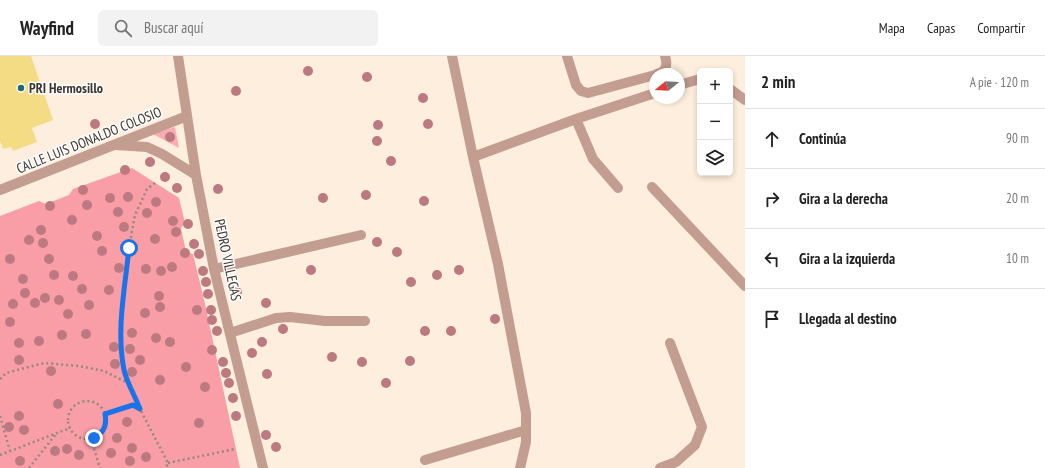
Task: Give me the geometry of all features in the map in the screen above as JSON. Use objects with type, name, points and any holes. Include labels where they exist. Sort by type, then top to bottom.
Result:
[{"type":"street","name":"PEDRO VILLEGAS","points":[[178,56],[196,175],[214,269],[263,468]]},
{"type":"street","points":[[452,56],[472,157],[500,272],[526,413],[526,442],[520,468]]},
{"type":"street","points":[[567,56],[576,85],[581,92],[588,93],[649,76]]},
{"type":"street","points":[[665,56],[667,60],[665,68]]},
{"type":"street","points":[[685,83],[697,80]]},
{"type":"street","points":[[733,90],[745,100]]},
{"type":"street","points":[[472,157],[576,119],[649,95]]},
{"type":"street","name":"CALLE LUIS DONALDO COLOSIO","points":[[0,190],[187,116]]},
{"type":"street","points":[[576,119],[593,159],[618,188]]},
{"type":"street","points":[[112,145],[147,147],[162,154],[196,175]]},
{"type":"street","points":[[652,187],[745,286]]},
{"type":"street","points":[[214,269],[361,235]]},
{"type":"street","points":[[230,333],[276,318],[290,317],[325,321],[365,321]]},
{"type":"street","points":[[660,468],[676,462],[694,445],[702,427],[670,343]]},
{"type":"street","points":[[425,460],[526,430]]},
{"type":"path","points":[[155,183],[147,189],[135,215],[129,248],[121,339],[124,371],[140,409],[168,463],[166,468]]},
{"type":"path","points":[[0,379],[6,373],[44,363],[79,366],[104,371],[129,383]]},
{"type":"path","points":[[92,402],[98,405],[105,414],[105,427],[97,436],[91,439],[79,437],[70,428],[69,416],[75,406],[80,403],[92,402]]},
{"type":"path","points":[[105,414],[133,405],[140,409]]},
{"type":"path","points":[[0,416],[10,451]]},
{"type":"path","points":[[0,455],[70,428]]},
{"type":"path","points":[[29,468],[56,433]]},
{"type":"path","points":[[91,439],[100,468]]},
{"type":"path","points":[[168,463],[235,449]]},
{"type":"shaded area","points":[[175,127],[179,148],[153,134]]},
{"type":"shaded area","points":[[132,168],[179,198],[185,223],[181,228],[186,252],[193,254],[240,468],[0,468],[0,216],[39,201],[46,204],[69,195],[73,189]]},
{"type":"building","name":"PRI Hermosillo","points":[[0,56],[31,56],[53,120],[32,128],[37,142],[13,151],[11,147],[3,149],[0,141]]},
{"type":"place","name":"PRI Hermosillo","points":[[21,88]]},
{"type":"route","points":[[94,438],[102,432],[105,427],[105,414],[133,405],[140,409],[124,371],[121,339],[129,248]]}]
